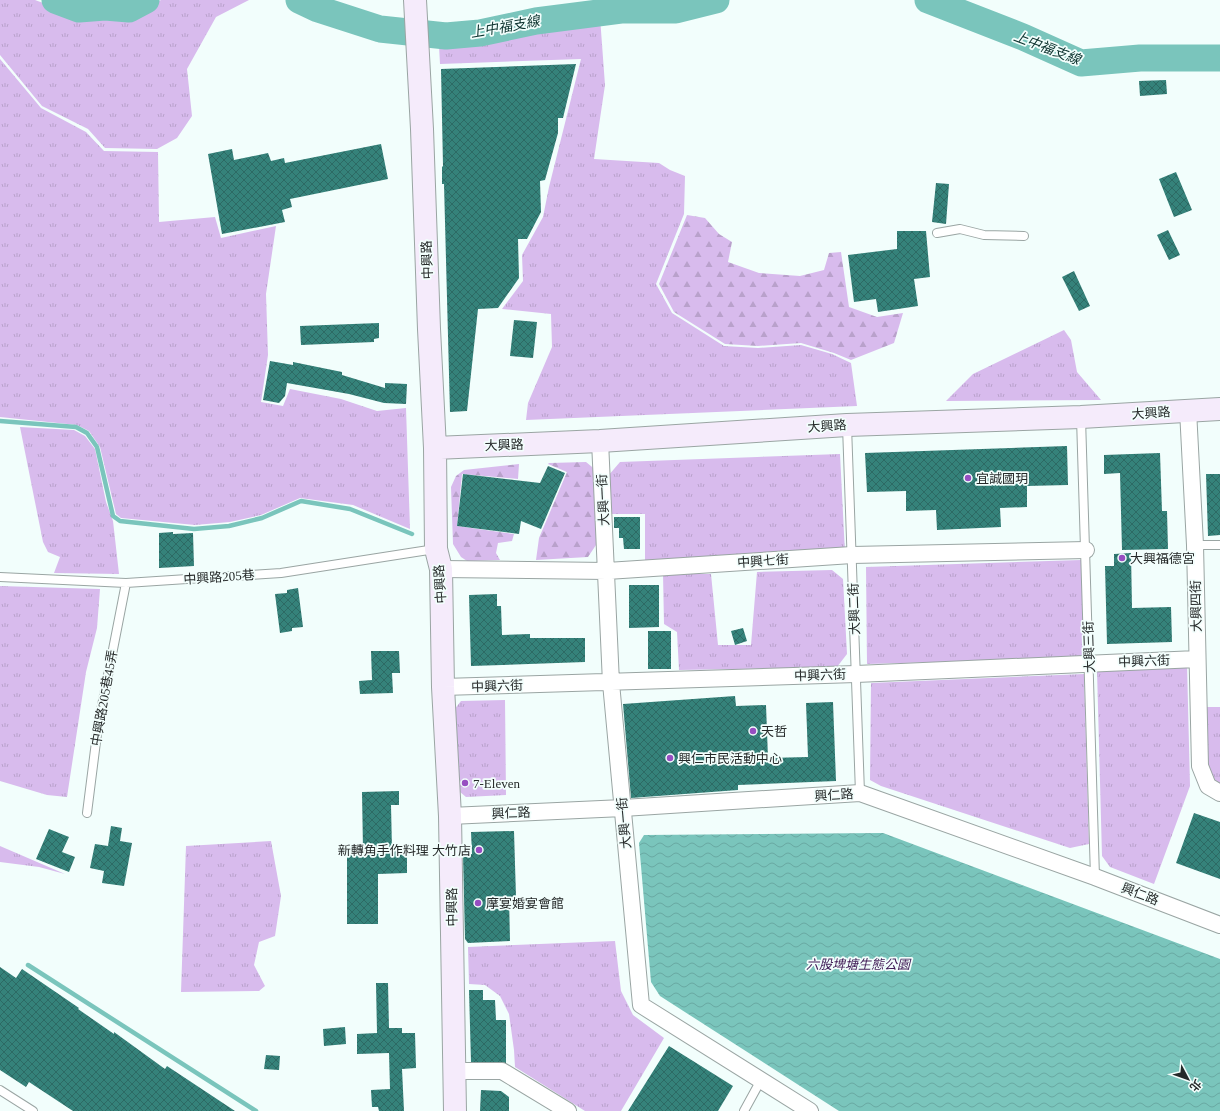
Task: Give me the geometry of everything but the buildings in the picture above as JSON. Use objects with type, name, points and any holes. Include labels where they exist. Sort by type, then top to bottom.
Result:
[{"type":"street","name":"中興路","points":[[415,2],[422,129],[443,687],[450,816],[456,1111]]},
{"type":"street","name":"大興路","points":[[435,448],[600,441],[847,425],[1081,417],[1220,409]]},
{"type":"street","name":"大興四街","points":[[1188,410],[1195,545],[1200,766],[1208,786],[1220,793]]},
{"type":"street","name":"大興一街","points":[[600,441],[611,683],[641,1005],[810,1111]]},
{"type":"street","name":"中興七街","points":[[438,559],[606,571],[852,555],[1086,550]]},
{"type":"street","name":"中興六街","points":[[443,687],[611,683],[856,674],[1197,659]]},
{"type":"street","name":"興仁路","points":[[450,816],[623,808],[860,793],[1095,877],[1220,925]]},
{"type":"street","points":[[455,1071],[502,1071],[568,1111]]},
{"type":"lane","points":[[937,233],[960,230],[984,235],[1024,236]]},
{"type":"lane","name":"大興三街","points":[[1081,417],[1095,877]]},
{"type":"lane","name":"大興二街","points":[[847,425],[860,793]]},
{"type":"lane","points":[[1195,545],[1220,545]]},
{"type":"lane","name":"中興路205巷","points":[[0,577],[126,583],[281,573],[438,559]]},
{"type":"lane","name":"中興路205巷45弄","points":[[87,813],[98,726],[126,583]]},
{"type":"lane","points":[[744,1111],[761,1080]]},
{"type":"lane","points":[[0,1090],[33,1111]]},
{"type":"green space","points":[[0,0],[35,0],[78,16],[129,18],[161,0],[249,0],[216,17],[187,69],[192,116],[177,138],[157,149],[105,148],[88,129],[42,106],[0,55]]},
{"type":"green space","points":[[600,17],[605,85],[594,159],[659,163],[670,170],[685,176],[684,214],[656,284],[672,313],[724,346],[758,348],[801,345],[832,354],[851,363],[857,406],[526,420],[528,403],[552,347],[551,314],[502,309],[523,281],[522,255],[543,217],[581,59],[440,64],[439,46],[451,48],[514,35],[566,22]]},
{"type":"green space","points":[[0,59],[41,108],[86,132],[104,151],[158,152],[159,222],[215,217],[221,238],[276,226],[266,294],[268,355],[261,402],[283,406],[290,389],[341,399],[377,411],[406,408],[410,529],[353,505],[300,498],[261,515],[230,522],[195,525],[121,518],[116,514],[100,447],[89,431],[77,425],[0,417]]},
{"type":"green space","points":[[687,215],[705,218],[719,234],[732,242],[728,262],[759,273],[800,276],[824,270],[829,253],[841,252],[849,307],[877,317],[903,313],[894,343],[851,360],[801,343],[758,346],[725,344],[674,312],[659,284]]},
{"type":"green space","points":[[1064,330],[1071,340],[1077,372],[1101,400],[946,401],[973,374]]},
{"type":"green space","points":[[20,427],[74,430],[85,436],[95,449],[106,502],[113,521],[119,574],[54,573],[60,557],[48,552],[43,542]]},
{"type":"green space","points":[[840,454],[845,553],[645,561],[645,514],[609,514],[608,476],[620,462]]},
{"type":"green space","points":[[586,462],[597,471],[598,542],[588,557],[536,560],[539,538],[567,472],[548,464]]},
{"type":"green space","points":[[519,464],[518,479],[462,474],[457,526],[514,534],[512,541],[498,543],[496,553],[500,560],[467,561],[461,557],[453,544],[451,487],[456,476],[464,470]]},
{"type":"green space","points":[[1081,560],[1086,658],[867,664],[866,567]]},
{"type":"green space","points":[[832,570],[843,579],[847,654],[837,667],[679,670],[677,632],[664,624],[663,574],[711,574],[718,645],[751,645],[757,572]]},
{"type":"green space","points":[[0,586],[100,589],[97,628],[86,672],[67,797],[47,795],[0,781]]},
{"type":"green space","points":[[1187,664],[1190,786],[1154,884],[1110,867],[1102,856],[1097,670]]},
{"type":"green space","points":[[1084,674],[1089,844],[1070,848],[881,786],[870,780],[871,683]]},
{"type":"green space","points":[[505,700],[506,795],[466,797],[454,787],[450,715],[461,701]]},
{"type":"green space","points":[[1205,707],[1220,707],[1220,786],[1210,776],[1207,758]]},
{"type":"green space","points":[[271,841],[281,896],[275,936],[259,942],[254,965],[265,986],[259,991],[181,992],[186,846]]},
{"type":"green space","points":[[0,846],[65,874],[39,867],[0,862]]},
{"type":"green space","points":[[615,941],[621,991],[633,1015],[664,1038],[621,1111],[585,1111],[515,1067],[509,1014],[500,996],[485,985],[469,984],[468,947]]},
{"type":"water","name":"六股埤塘生態公園","points":[[883,833],[1220,959],[1220,1111],[839,1111],[660,996],[651,982],[639,843],[644,835]]},
{"type":"waterway","name":"上中福支線","points":[[55,0],[79,9],[105,7],[129,9],[146,0]]},
{"type":"waterway","name":"上中福支線","points":[[299,0],[318,9],[380,29],[446,36],[480,33],[536,21],[621,10],[676,10],[716,0]]},
{"type":"waterway","name":"上中福支線","points":[[928,0],[1023,37],[1081,63],[1140,58],[1220,58]]},
{"type":"waterway","points":[[0,421],[76,427],[87,433],[97,447],[113,516],[120,521],[194,529],[229,526],[262,518],[301,501],[350,509],[412,534]]},
{"type":"waterway","points":[[28,965],[256,1111]]},
{"type":"place","name":"宜誠國玥","points":[[968,478]]},
{"type":"place","name":"大興福德宮","points":[[1122,558]]},
{"type":"place","name":"天哲","points":[[753,731]]},
{"type":"place","name":"興仁市民活動中心","points":[[670,758]]},
{"type":"place","name":"7-Eleven","points":[[465,783]]},
{"type":"place","name":"新轉角手作料理 大竹店","points":[[479,850]]},
{"type":"place","name":"摩宴婚宴會館","points":[[478,903]]}]
